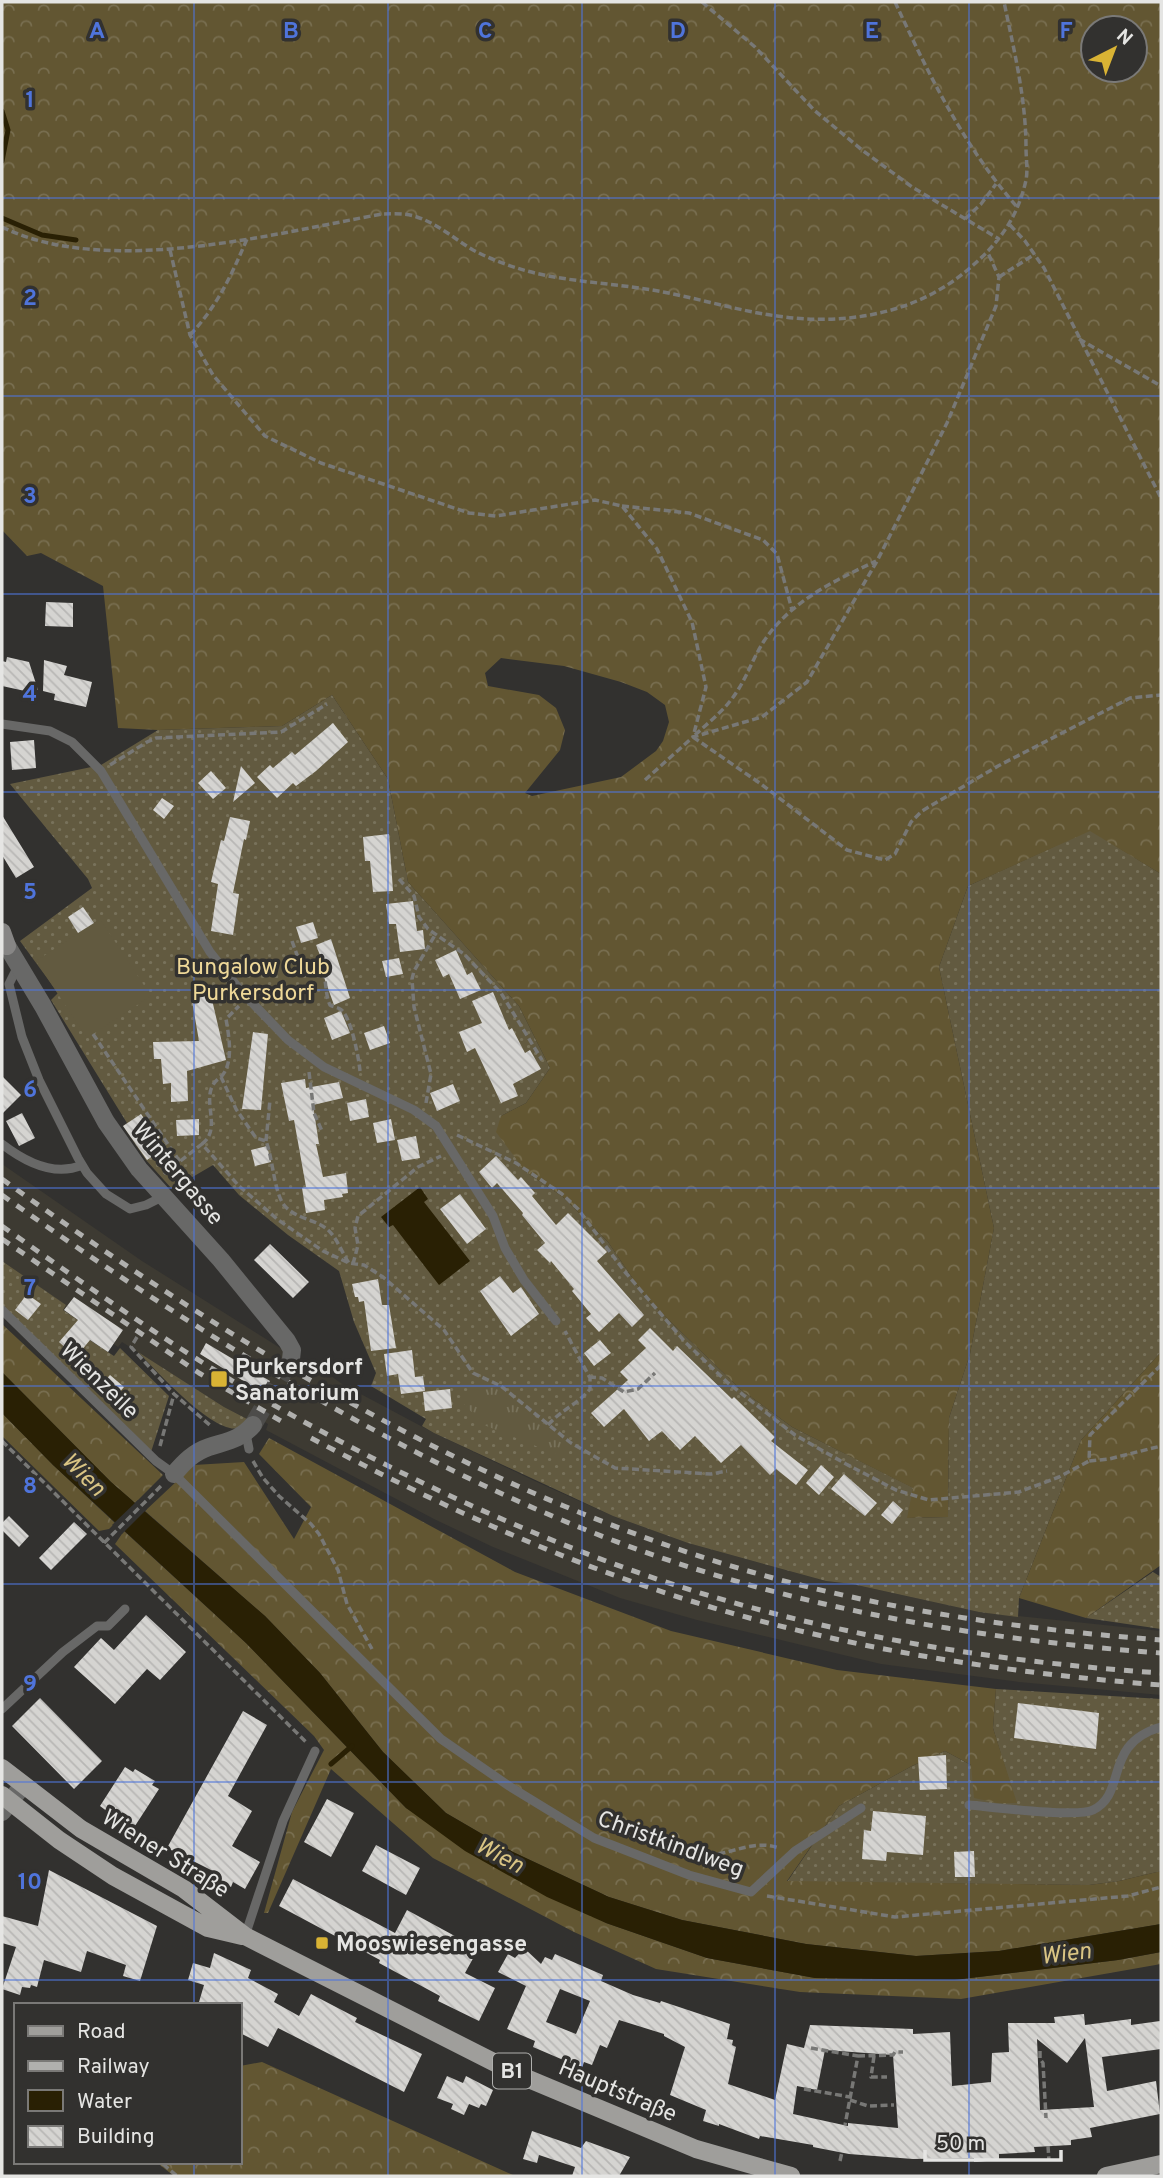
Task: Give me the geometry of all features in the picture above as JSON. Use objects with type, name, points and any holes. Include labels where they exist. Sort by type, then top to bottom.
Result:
[{"type":"main road","name":"Wiener Straße","points":[[2,1768],[98,1841],[184,1889],[245,1936]]},
{"type":"main road","name":"Wiener Straße","points":[[4,1803],[122,1881],[208,1928],[245,1936]]},
{"type":"main road","name":"Hauptstraße","points":[[245,1936],[519,2075],[696,2149],[791,2176]]},
{"type":"main road","points":[[1106,2176],[1161,2164]]},
{"type":"street","name":"Wintergasse","points":[[4,939],[106,1122],[157,1191],[221,1260],[288,1341],[292,1350],[291,1359]]},
{"type":"street","points":[[172,1476],[186,1460],[207,1448],[246,1437]]},
{"type":"street","points":[[4,1803],[23,1785]]},
{"type":"lane","points":[[2,724],[50,731],[72,742],[102,771],[211,952],[250,1000],[288,1040],[310,1058],[414,1110],[436,1126],[493,1216],[505,1248],[524,1280],[556,1321]]},
{"type":"lane","points":[[19,965],[9,984],[22,1037],[39,1080],[82,1165],[106,1194],[130,1209],[146,1205],[157,1191]]},
{"type":"lane","points":[[2,1144],[19,1156],[48,1168],[61,1170],[82,1165]]},
{"type":"lane","name":"Wienzeile","points":[[2,1310],[172,1476]]},
{"type":"lane","name":"Christkindlweg","points":[[172,1476],[441,1739],[509,1786],[594,1839],[689,1875],[751,1892]]},
{"type":"lane","points":[[2,1709],[64,1652],[97,1626],[108,1626],[125,1609]]},
{"type":"lane","points":[[969,1805],[1026,1810],[1090,1811],[1102,1804],[1112,1788],[1125,1750],[1132,1741],[1146,1731],[1161,1727]]},
{"type":"lane","points":[[245,1936],[283,1821],[315,1751]]},
{"type":"lane","points":[[751,1892],[788,1857],[861,1808]]},
{"type":"path","points":[[702,2],[755,47],[814,110],[862,150],[912,187],[999,239]]},
{"type":"path","points":[[895,2],[925,68],[957,125],[996,183],[1018,208]]},
{"type":"path","points":[[2,228],[41,243],[83,249],[170,250],[382,214],[411,214],[437,225],[472,249],[497,261],[556,277],[662,292],[775,316],[811,320],[850,319],[897,310],[960,277],[988,253],[1010,225],[1018,208],[1027,177],[1026,127],[1018,66],[1004,2]]},
{"type":"path","points":[[965,219],[981,204],[996,183]]},
{"type":"path","points":[[1010,225],[1035,254],[1161,498]]},
{"type":"path","points":[[190,335],[209,315],[223,293],[248,238]]},
{"type":"path","points":[[170,250],[190,335],[214,375],[265,436],[321,463],[469,513],[496,516],[595,500],[622,506],[689,513],[763,540],[777,554],[792,610]]},
{"type":"path","points":[[693,737],[762,717],[807,682],[877,561],[947,423],[996,306],[999,277],[988,253]]},
{"type":"path","points":[[999,277],[1035,254]]},
{"type":"path","points":[[1077,338],[1161,387]]},
{"type":"path","points":[[622,506],[657,549],[692,622],[706,687],[693,737]]},
{"type":"path","points":[[645,780],[729,702],[765,640],[792,610],[821,588],[877,561]]},
{"type":"path","points":[[693,737],[761,784],[847,850],[885,860],[895,854],[911,822],[933,804],[998,766],[1129,698],[1161,695]]},
{"type":"path","points":[[102,771],[156,738],[281,732],[327,704]]},
{"type":"path","points":[[399,879],[414,896],[419,917],[435,935],[464,954],[501,993],[542,1060]]},
{"type":"path","points":[[425,1118],[431,1074],[414,1007],[412,979],[435,935]]},
{"type":"path","points":[[292,941],[305,970],[320,967],[322,969],[327,981],[326,996],[330,1005],[340,1009],[347,1018],[359,1062],[361,1085]]},
{"type":"path","points":[[157,1191],[180,1162],[209,1139],[212,1132],[208,1098],[212,1083],[226,1071],[229,1060],[226,1019],[230,1013],[250,1000]]},
{"type":"path","points":[[93,1034],[180,1162]]},
{"type":"path","points":[[310,1058],[310,1091],[314,1113],[322,1131]]},
{"type":"path","points":[[221,1077],[236,1109],[256,1138],[266,1141]]},
{"type":"path","points":[[271,1100],[266,1141],[284,1205],[326,1228],[351,1264]]},
{"type":"path","points":[[436,1126],[516,1163],[562,1194],[578,1209],[625,1272],[685,1342],[728,1383],[795,1435],[897,1490],[929,1500],[1019,1492],[1059,1477],[1089,1461],[1109,1460],[1161,1446]]},
{"type":"path","points":[[202,1144],[239,1186],[278,1219],[323,1251],[351,1264],[364,1265],[383,1277],[444,1330],[473,1373],[501,1385],[571,1443],[615,1468],[711,1474],[727,1471]]},
{"type":"path","points":[[351,1264],[358,1245],[355,1228],[358,1216],[418,1167],[434,1161],[451,1148]]},
{"type":"path","points":[[548,1425],[560,1412],[581,1400],[590,1389],[589,1377],[570,1339],[556,1321]]},
{"type":"path","points":[[137,1337],[131,1347],[174,1394],[208,1424],[246,1437],[253,1462],[263,1478],[319,1534],[338,1570],[347,1604],[372,1651]]},
{"type":"path","points":[[1089,1461],[1090,1436],[1161,1365]]},
{"type":"path","points":[[589,1377],[602,1378],[624,1392],[638,1389],[655,1373]]},
{"type":"path","points":[[268,1388],[274,1392]]},
{"type":"path","points":[[156,1461],[174,1394]]},
{"type":"path","points":[[2,1441],[315,1751]]},
{"type":"path","points":[[104,1543],[172,1476]]},
{"type":"path","points":[[618,1832],[665,1840],[706,1855],[769,1844],[779,1847],[788,1857]]},
{"type":"path","name":"Christkindlweg","points":[[751,1892],[895,1917],[1128,1896],[1161,1887]]},
{"type":"path","points":[[811,2048],[858,2056],[903,2052]]},
{"type":"path","points":[[1040,2051],[1046,2118]]},
{"type":"path","points":[[845,2125],[858,2056]]},
{"type":"path","points":[[874,2056],[871,2077],[887,2077]]},
{"type":"path","points":[[804,2089],[850,2099],[868,2106],[894,2105]]},
{"type":"path","points":[[1048,2146],[1049,2161]]},
{"type":"path","points":[[841,2161],[842,2152]]},
{"type":"path","points":[[163,2164],[177,2176]]},
{"type":"shaded area","points":[[2,1164],[142,1261],[309,1366],[320,1368],[342,1384],[434,1433],[539,1483],[613,1516],[688,1543],[826,1581],[852,1584],[979,1612],[1161,1631],[1161,1695],[1019,1682],[881,1664],[697,1620],[620,1598],[493,1547],[434,1519],[266,1430],[268,1424],[253,1415],[249,1420],[224,1407],[122,1342],[118,1347],[62,1309],[65,1305],[2,1261]]},
{"type":"green space","points":[[2,2],[1161,2],[1161,874],[1090,831],[968,886],[939,967],[994,1228],[970,1354],[949,1418],[948,1517],[907,1518],[913,1488],[792,1427],[740,1389],[646,1298],[608,1242],[563,1197],[526,1172],[496,1132],[501,1116],[526,1103],[550,1068],[519,1006],[408,882],[388,779],[332,695],[282,726],[158,730],[118,728],[103,586],[41,553],[27,556],[2,530]],"holes":[[[501,658],[564,666],[647,692],[665,705],[669,722],[663,741],[656,751],[621,777],[532,796],[525,793],[560,750],[565,730],[556,708],[539,695],[488,686],[485,673]]]},
{"type":"green space","name":"Bungalow Club Purkersdorf","points":[[332,695],[388,779],[408,882],[519,1006],[550,1068],[526,1103],[501,1116],[526,1172],[563,1197],[608,1242],[646,1298],[740,1389],[792,1427],[914,1488],[908,1518],[948,1517],[949,1418],[970,1354],[994,1228],[939,967],[968,886],[1090,830],[1161,874],[1161,1352],[1081,1440],[1019,1598],[1018,1617],[979,1612],[852,1584],[826,1581],[688,1543],[613,1516],[434,1433],[422,1426],[426,1419],[371,1386],[376,1373],[354,1322],[339,1271],[288,1235],[239,1195],[213,1165],[172,1189],[146,1160],[123,1126],[127,1123],[51,1000],[58,993],[20,941],[92,888],[88,879],[10,784],[101,765],[158,730],[282,726]]},
{"type":"green space","points":[[100,919],[151,996],[87,1038],[36,961]]},
{"type":"green space","points":[[2,1261],[66,1305],[63,1310],[93,1330],[88,1339],[114,1356],[120,1348],[169,1396],[151,1452],[2,1306]]},
{"type":"green space","points":[[2,1324],[163,1475],[135,1503],[2,1372]]},
{"type":"green space","points":[[138,1352],[249,1420],[241,1427],[231,1428],[217,1423],[187,1400]]},
{"type":"green space","points":[[1161,1352],[1161,1565],[1086,1618],[1019,1598],[1081,1440]]},
{"type":"green space","points":[[487,1375],[569,1446],[563,1457],[484,1425],[461,1401]]},
{"type":"green space","points":[[2,1413],[115,1523],[109,1529],[99,1531],[2,1436]]},
{"type":"green space","points":[[269,1438],[515,1572],[671,1631],[837,1670],[996,1689],[993,1728],[1017,1803],[997,1803],[974,1798],[971,1765],[945,1751],[839,1806],[787,1881],[1089,1885],[1161,1871],[1161,1924],[999,1951],[916,1956],[806,1944],[682,1920],[609,1897],[513,1852],[446,1813],[383,1752],[320,1673],[265,1616],[145,1511],[194,1465],[244,1462],[294,1539],[311,1507],[259,1454]]},
{"type":"green space","points":[[124,1531],[246,1643],[406,1808],[606,1923],[707,1958],[815,1978],[954,1980],[1118,1960],[1161,1952],[1161,1964],[961,1999],[800,1992],[656,1969],[574,1932],[433,1858],[331,1769],[268,1913],[264,1913],[292,1812],[324,1750],[314,1736],[115,1544]]},
{"type":"green space","points":[[1153,1572],[1161,1577],[1161,1629],[1086,1618]]},
{"type":"green space","points":[[996,1689],[1161,1699],[1161,1871],[1089,1885],[787,1882],[839,1806],[945,1751],[971,1765],[1016,1803],[993,1728]]},
{"type":"green space","points":[[262,2062],[515,2176],[174,2176],[159,2164],[242,2164],[242,2066]]},
{"type":"water","points":[[420,1187],[428,1199],[424,1202],[470,1261],[439,1285],[393,1225],[389,1227],[381,1217]]},
{"type":"water","name":"Wien","points":[[2,1372],[111,1482],[265,1616],[320,1673],[383,1752],[446,1813],[513,1852],[609,1897],[682,1920],[806,1944],[916,1956],[999,1951],[1161,1924],[1161,1952],[1118,1960],[954,1980],[815,1978],[707,1958],[606,1923],[547,1897],[465,1851],[406,1808],[246,1643],[53,1465],[2,1413]]},
{"type":"pier","points":[[138,1500],[147,1509],[122,1534],[112,1525]]},
{"type":"building","points":[[46,602],[73,603],[73,627],[45,626]]},
{"type":"building","points":[[7,657],[29,662],[38,690],[26,687],[25,691],[2,686],[2,661],[6,662]]},
{"type":"building","points":[[44,660],[67,666],[64,675],[92,682],[86,707],[54,700],[55,694],[43,691]]},
{"type":"building","points":[[333,723],[348,742],[316,771],[296,786],[293,783],[277,798],[257,777],[270,765],[273,768],[292,752],[295,755]]},
{"type":"building","points":[[34,740],[36,768],[12,770],[10,742]]},
{"type":"building","points":[[241,766],[255,783],[233,802]]},
{"type":"building","points":[[211,771],[226,788],[213,799],[198,783]]},
{"type":"building","points":[[162,798],[174,806],[164,819],[153,810]]},
{"type":"building","points":[[2,815],[34,867],[16,878],[2,855]]},
{"type":"building","points":[[230,817],[250,821],[233,893],[239,894],[233,935],[211,931],[218,884],[211,882],[221,840],[224,841]]},
{"type":"building","points":[[389,834],[393,891],[373,892],[370,861],[365,861],[363,837]]},
{"type":"building","points":[[413,901],[417,931],[423,930],[425,949],[400,952],[396,924],[389,924],[386,904]]},
{"type":"building","points":[[83,907],[94,923],[78,933],[68,917]]},
{"type":"building","points":[[313,922],[318,938],[301,943],[296,927]]},
{"type":"building","points":[[331,939],[350,998],[334,1005],[321,969],[325,968],[316,945]]},
{"type":"building","points":[[456,950],[467,975],[472,972],[481,990],[460,999],[449,974],[443,977],[435,960]]},
{"type":"building","points":[[399,958],[403,974],[386,977],[382,961]]},
{"type":"building","points":[[210,991],[226,1060],[187,1071],[188,1101],[171,1102],[171,1083],[163,1084],[161,1059],[154,1059],[153,1042],[199,1041],[191,995]]},
{"type":"building","points":[[493,992],[509,1030],[512,1028],[525,1053],[530,1050],[541,1069],[513,1084],[518,1096],[501,1103],[475,1048],[467,1052],[459,1032],[482,1023],[472,1001]]},
{"type":"building","points":[[341,1011],[350,1033],[332,1040],[324,1018]]},
{"type":"building","points":[[384,1026],[390,1043],[370,1050],[364,1033]]},
{"type":"building","points":[[253,1032],[268,1034],[261,1110],[242,1109]]},
{"type":"building","points":[[2,1076],[21,1095],[2,1114]]},
{"type":"building","points":[[305,1079],[306,1088],[339,1082],[343,1098],[313,1105],[319,1144],[316,1144],[323,1177],[346,1173],[348,1193],[342,1194],[343,1197],[324,1200],[325,1210],[306,1213],[302,1188],[306,1187],[294,1120],[289,1121],[281,1083]]},
{"type":"building","points":[[453,1084],[460,1101],[437,1111],[430,1093]]},
{"type":"building","points":[[366,1099],[369,1117],[350,1121],[347,1103]]},
{"type":"building","points":[[22,1113],[35,1138],[19,1146],[6,1121]]},
{"type":"building","points":[[141,1114],[164,1148],[147,1160],[123,1126]]},
{"type":"building","points":[[199,1119],[199,1135],[177,1136],[176,1120]]},
{"type":"building","points":[[391,1119],[395,1140],[377,1143],[373,1123]]},
{"type":"building","points":[[416,1136],[420,1158],[402,1161],[397,1140]]},
{"type":"building","points":[[267,1146],[271,1162],[255,1166],[251,1150]]},
{"type":"building","points":[[496,1156],[518,1180],[521,1177],[535,1193],[532,1196],[556,1225],[568,1213],[607,1252],[597,1261],[644,1315],[632,1327],[619,1313],[599,1332],[586,1318],[591,1314],[572,1291],[574,1289],[551,1261],[550,1263],[537,1250],[545,1243],[497,1183],[492,1188],[479,1172]]},
{"type":"building","points":[[460,1194],[486,1229],[467,1244],[440,1209]]},
{"type":"building","points":[[270,1244],[309,1282],[293,1298],[254,1260]]},
{"type":"building","points":[[500,1276],[513,1293],[521,1287],[539,1314],[511,1336],[480,1291]]},
{"type":"building","points":[[378,1279],[382,1305],[389,1305],[396,1348],[371,1351],[364,1301],[359,1302],[358,1297],[355,1297],[352,1284]]},
{"type":"building","points":[[27,1294],[41,1304],[28,1320],[15,1310]]},
{"type":"building","points":[[74,1297],[123,1330],[108,1352],[90,1340],[76,1357],[59,1342],[78,1320],[64,1310]]},
{"type":"building","points":[[650,1328],[673,1351],[677,1346],[732,1399],[734,1397],[775,1437],[771,1441],[808,1470],[796,1485],[776,1469],[770,1475],[741,1445],[721,1463],[695,1436],[680,1450],[662,1431],[649,1441],[624,1409],[604,1427],[591,1413],[628,1380],[620,1372],[646,1348],[638,1340]]},
{"type":"building","points":[[600,1340],[611,1353],[594,1366],[584,1353]]},
{"type":"building","points":[[206,1343],[270,1381],[263,1393],[200,1354]]},
{"type":"building","points":[[412,1350],[415,1377],[423,1376],[425,1391],[401,1394],[398,1374],[387,1376],[384,1354]]},
{"type":"building","points":[[110,1375],[124,1387],[112,1401],[98,1388]]},
{"type":"building","points":[[450,1389],[452,1408],[425,1411],[423,1392]]},
{"type":"building","points":[[821,1465],[834,1477],[819,1495],[806,1483]]},
{"type":"building","points":[[844,1474],[877,1503],[865,1516],[831,1489]]},
{"type":"building","points":[[893,1501],[903,1510],[892,1524],[881,1515]]},
{"type":"building","points":[[9,1516],[29,1536],[19,1547],[2,1530],[2,1523]]},
{"type":"building","points":[[74,1522],[87,1534],[51,1570],[39,1558]]},
{"type":"building","points":[[146,1615],[186,1652],[160,1680],[147,1669],[115,1704],[74,1667],[101,1638],[114,1650]]},
{"type":"building","points":[[40,1698],[102,1761],[74,1789],[12,1726]]},
{"type":"building","points":[[1018,1703],[1099,1713],[1096,1749],[1014,1738]]},
{"type":"building","points":[[243,1711],[267,1725],[228,1796],[252,1811],[232,1846],[260,1862],[245,1889],[233,1882],[231,1887],[216,1878],[219,1874],[167,1848]]},
{"type":"building","points":[[946,1755],[947,1789],[920,1790],[918,1757]]},
{"type":"building","points":[[125,1767],[133,1772],[135,1769],[155,1781],[152,1785],[159,1789],[133,1829],[125,1823],[122,1828],[105,1816],[108,1812],[100,1806]]},
{"type":"building","points":[[327,1799],[354,1813],[331,1857],[304,1842]]},
{"type":"building","points":[[873,1811],[926,1816],[923,1855],[887,1852],[886,1861],[862,1859],[864,1830],[871,1831]]},
{"type":"building","points":[[376,1845],[420,1868],[406,1895],[362,1871]]},
{"type":"building","points":[[974,1851],[975,1877],[955,1877],[954,1852]]},
{"type":"building","points":[[49,1870],[157,1926],[140,1981],[123,1976],[126,1965],[87,1951],[81,1972],[44,1960],[37,1987],[22,1987],[20,1995],[2,1989],[16,1947],[2,1943],[2,1916],[38,1926]]},
{"type":"building","points":[[293,1879],[395,1933],[407,1910],[464,1941],[462,1945],[476,1953],[465,1973],[495,1988],[479,2021],[438,2001],[440,1996],[379,1963],[380,1960],[279,1906]]},
{"type":"building","points":[[524,1948],[541,1964],[545,1957],[552,1960],[555,1954],[603,1975],[601,1981],[633,1995],[660,2003],[661,2001],[730,2024],[727,2039],[733,2040],[732,2045],[736,2047],[728,2084],[775,2100],[787,2044],[804,2048],[810,2025],[913,2029],[913,2034],[950,2032],[952,2086],[991,2082],[992,2053],[1009,2052],[1008,2023],[1055,2023],[1054,2017],[1084,2014],[1085,2025],[1131,2019],[1131,2025],[1160,2021],[1161,2049],[1102,2057],[1107,2091],[1156,2081],[1160,2114],[1090,2128],[1092,2137],[1071,2140],[1071,2145],[1034,2147],[1035,2152],[999,2154],[999,2160],[974,2162],[974,2158],[913,2159],[849,2154],[760,2136],[759,2139],[703,2121],[706,2110],[670,2095],[685,2047],[664,2034],[619,2020],[607,2048],[600,2045],[592,2065],[584,2062],[582,2068],[533,2047],[535,2041],[507,2029],[526,1986],[498,1972],[508,1954],[515,1958]],"holes":[[[560,1989],[590,2001],[576,2034],[546,2022]],[[1085,2038],[1094,2107],[1040,2110],[1037,2039],[1067,2063]],[[825,2050],[893,2055],[898,2128],[848,2123],[848,2126],[793,2114],[797,2086],[817,2090]]]},
{"type":"building","points":[[214,1953],[251,1970],[248,1978],[278,1994],[274,2002],[299,2016],[311,1994],[357,2018],[355,2022],[422,2054],[404,2092],[278,2028],[268,2047],[242,2034],[242,2003],[201,2003],[199,2002],[204,1985],[188,1980],[193,1963],[210,1968]]},
{"type":"building","points":[[447,2076],[463,2083],[466,2076],[493,2090],[486,2106],[481,2104],[479,2108],[469,2104],[464,2115],[451,2109],[453,2104],[437,2098]]},
{"type":"building","points":[[532,2131],[581,2148],[586,2141],[630,2157],[619,2176],[572,2176],[575,2167],[539,2155],[537,2163],[523,2159]]},
{"type":"waterway","points":[[2,111],[8,130],[2,161]]},
{"type":"waterway","points":[[2,218],[42,235],[76,240]]},
{"type":"waterway","points":[[331,1764],[352,1746]]},
{"type":"tunnel","points":[[253,1425],[291,1359]]},
{"type":"railway","points":[[2,1179],[164,1291],[333,1393],[420,1440],[600,1521],[750,1572],[866,1600],[983,1621],[1161,1640]]},
{"type":"railway","points":[[2,1195],[229,1347],[309,1394],[472,1480],[555,1517],[702,1571],[831,1606],[962,1631],[1161,1653]]},
{"type":"railway","points":[[2,1226],[168,1341],[272,1404],[358,1451],[446,1494],[582,1552],[692,1590],[824,1626],[958,1651],[1093,1668],[1161,1673]]},
{"type":"railway","points":[[2,1239],[199,1373],[281,1421]]},
{"type":"railway","points":[[311,1438],[443,1504],[532,1543],[623,1578],[729,1612],[912,1654],[1036,1673],[1161,1685]]},
{"type":"place","name":"Purkersdorf Sanatorium","points":[[219,1379]]},
{"type":"place","name":"Mooswiesengasse","points":[[322,1943]]}]
